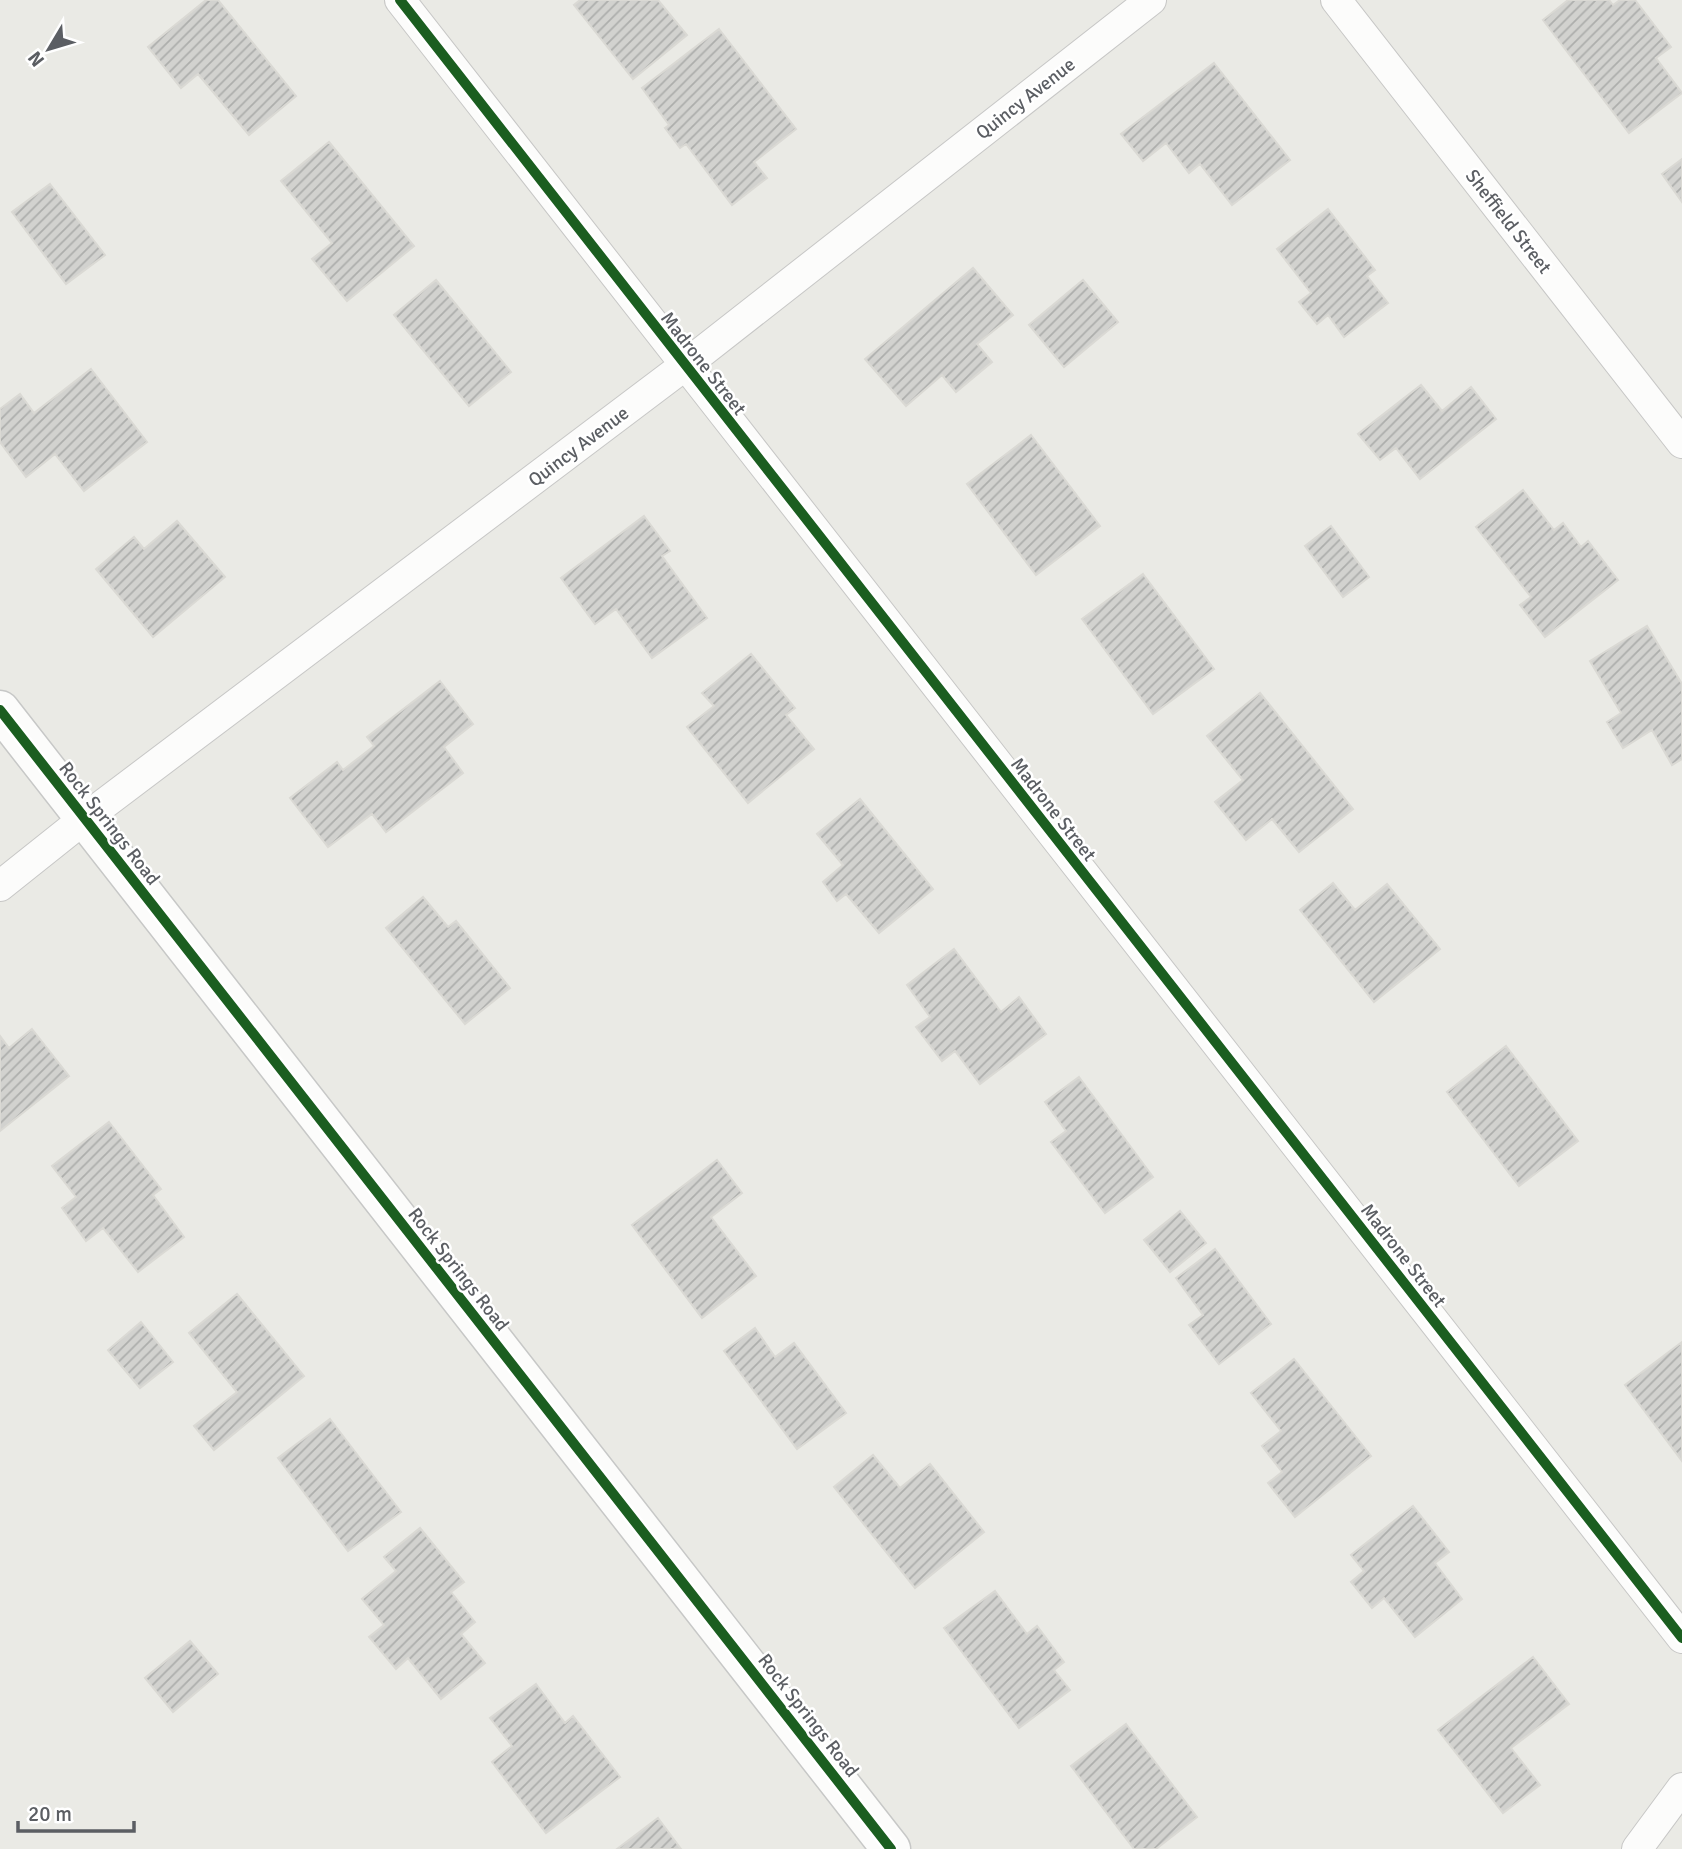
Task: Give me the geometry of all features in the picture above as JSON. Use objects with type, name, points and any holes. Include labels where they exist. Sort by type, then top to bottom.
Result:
[{"type":"street","name":"Madrone Street","points":[[400,0],[1682,1638]]},
{"type":"street","name":"Quincy Avenue","points":[[0,886],[85,818],[684,366],[1151,0]]},
{"type":"street","name":"Sheffield Street","points":[[1336,0],[1682,443]]},
{"type":"street","name":"Rock Springs Road","points":[[0,710],[891,1849]]},
{"type":"street","points":[[1637,1849],[1682,1788]]},
{"type":"building","points":[[206,0],[218,0],[296,96],[249,135],[198,74],[181,88],[148,47]]},
{"type":"building","points":[[580,0],[658,0],[687,35],[633,79],[574,5]]},
{"type":"building","points":[[1568,0],[1609,0],[1613,5],[1620,0],[1635,0],[1671,47],[1656,58],[1682,93],[1629,133],[1543,20]]},
{"type":"building","points":[[719,29],[796,129],[754,162],[767,178],[732,205],[686,144],[680,148],[665,128],[669,125],[642,88]]},
{"type":"building","points":[[1214,63],[1290,160],[1232,205],[1200,164],[1189,173],[1166,143],[1143,161],[1121,134]]},
{"type":"building","points":[[329,142],[414,246],[347,301],[312,259],[332,243],[281,181]]},
{"type":"building","points":[[1682,159],[1682,202],[1662,174]]},
{"type":"building","points":[[50,184],[105,255],[66,284],[12,212]]},
{"type":"building","points":[[1328,209],[1375,270],[1367,276],[1388,303],[1344,337],[1328,315],[1317,324],[1299,302],[1311,293],[1277,249]]},
{"type":"building","points":[[973,268],[1013,315],[977,344],[992,362],[956,392],[942,375],[906,406],[865,359]]},
{"type":"building","points":[[436,280],[511,372],[469,406],[394,315]]},
{"type":"building","points":[[1083,280],[1118,322],[1064,367],[1029,325]]},
{"type":"building","points":[[91,369],[147,442],[84,491],[55,454],[26,477],[0,442],[0,409],[20,394],[34,413]]},
{"type":"building","points":[[1421,385],[1442,411],[1471,387],[1496,419],[1420,479],[1396,448],[1380,460],[1358,434]]},
{"type":"building","points":[[1031,435],[1100,526],[1036,575],[967,484]]},
{"type":"building","points":[[1523,490],[1554,530],[1563,523],[1581,547],[1588,541],[1618,580],[1545,637],[1520,605],[1531,597],[1476,527]]},
{"type":"building","points":[[644,516],[670,551],[662,556],[707,618],[652,658],[616,609],[595,624],[561,578]]},
{"type":"building","points":[[177,521],[225,577],[153,637],[96,569],[134,537],[144,549]]},
{"type":"building","points":[[1331,526],[1369,577],[1343,597],[1305,546]]},
{"type":"building","points":[[1143,574],[1214,669],[1153,714],[1082,619]]},
{"type":"building","points":[[1647,626],[1682,684],[1682,759],[1672,765],[1652,730],[1623,748],[1607,722],[1621,713],[1590,661]]},
{"type":"building","points":[[751,654],[795,708],[786,715],[814,749],[748,803],[687,727],[714,706],[702,693]]},
{"type":"building","points":[[440,681],[473,724],[444,747],[463,773],[386,832],[372,814],[328,847],[290,798],[337,762],[343,770],[374,746],[367,737]]},
{"type":"building","points":[[1260,693],[1353,809],[1299,852],[1272,819],[1246,840],[1215,802],[1243,780],[1207,736]]},
{"type":"building","points":[[860,799],[933,889],[879,933],[846,894],[837,901],[823,882],[843,865],[817,834]]},
{"type":"building","points":[[1333,883],[1355,910],[1387,884],[1440,949],[1374,1002],[1300,910]]},
{"type":"building","points":[[423,897],[448,927],[456,921],[510,988],[465,1024],[386,928]]},
{"type":"building","points":[[954,949],[1001,1012],[1019,997],[1046,1034],[980,1084],[955,1051],[942,1061],[916,1027],[930,1017],[907,985]]},
{"type":"building","points":[[32,1029],[69,1076],[0,1131],[0,1036],[9,1048]]},
{"type":"building","points":[[1506,1046],[1578,1141],[1519,1186],[1447,1092]]},
{"type":"building","points":[[1079,1077],[1153,1177],[1105,1213],[1051,1142],[1066,1131],[1045,1102]]},
{"type":"building","points":[[109,1122],[161,1189],[153,1195],[184,1237],[138,1272],[103,1228],[86,1241],[62,1208],[76,1197],[52,1166]]},
{"type":"building","points":[[717,1160],[742,1193],[711,1217],[756,1276],[702,1318],[632,1225]]},
{"type":"building","points":[[1180,1211],[1206,1243],[1170,1272],[1144,1240]]},
{"type":"building","points":[[1215,1249],[1271,1324],[1219,1364],[1189,1325],[1203,1315],[1176,1278]]},
{"type":"building","points":[[237,1294],[304,1376],[214,1450],[194,1426],[237,1392],[189,1333]]},
{"type":"building","points":[[141,1322],[173,1362],[140,1388],[108,1350]]},
{"type":"building","points":[[755,1328],[775,1357],[794,1343],[846,1413],[797,1449],[724,1351]]},
{"type":"building","points":[[1682,1342],[1682,1461],[1625,1385]]},
{"type":"building","points":[[1294,1359],[1371,1456],[1295,1517],[1268,1483],[1282,1472],[1262,1446],[1281,1431],[1251,1393]]},
{"type":"building","points":[[330,1419],[401,1512],[348,1551],[278,1458]]},
{"type":"building","points":[[873,1455],[900,1488],[930,1464],[984,1532],[915,1588],[834,1487]]},
{"type":"building","points":[[1413,1506],[1449,1552],[1435,1563],[1462,1599],[1415,1637],[1384,1598],[1372,1608],[1351,1582],[1364,1571],[1351,1555]]},
{"type":"building","points":[[420,1528],[464,1582],[451,1592],[475,1622],[461,1634],[485,1663],[441,1699],[408,1658],[396,1669],[369,1637],[384,1625],[362,1599],[396,1571],[384,1557]]},
{"type":"building","points":[[995,1591],[1027,1634],[1037,1626],[1064,1662],[1054,1670],[1070,1690],[1019,1728],[944,1628]]},
{"type":"building","points":[[190,1641],[218,1674],[173,1712],[145,1678]]},
{"type":"building","points":[[1533,1657],[1569,1704],[1511,1748],[1540,1785],[1503,1813],[1438,1730]]},
{"type":"building","points":[[536,1684],[565,1723],[573,1716],[620,1777],[546,1833],[492,1762],[512,1746],[490,1718]]},
{"type":"building","points":[[1126,1724],[1197,1817],[1156,1849],[1134,1849],[1071,1766]]},
{"type":"building","points":[[658,1818],[681,1849],[617,1849]]},
{"type":"cycle path","points":[[400,0],[1682,1638]]},
{"type":"cycle path","points":[[0,710],[891,1849]]}]
